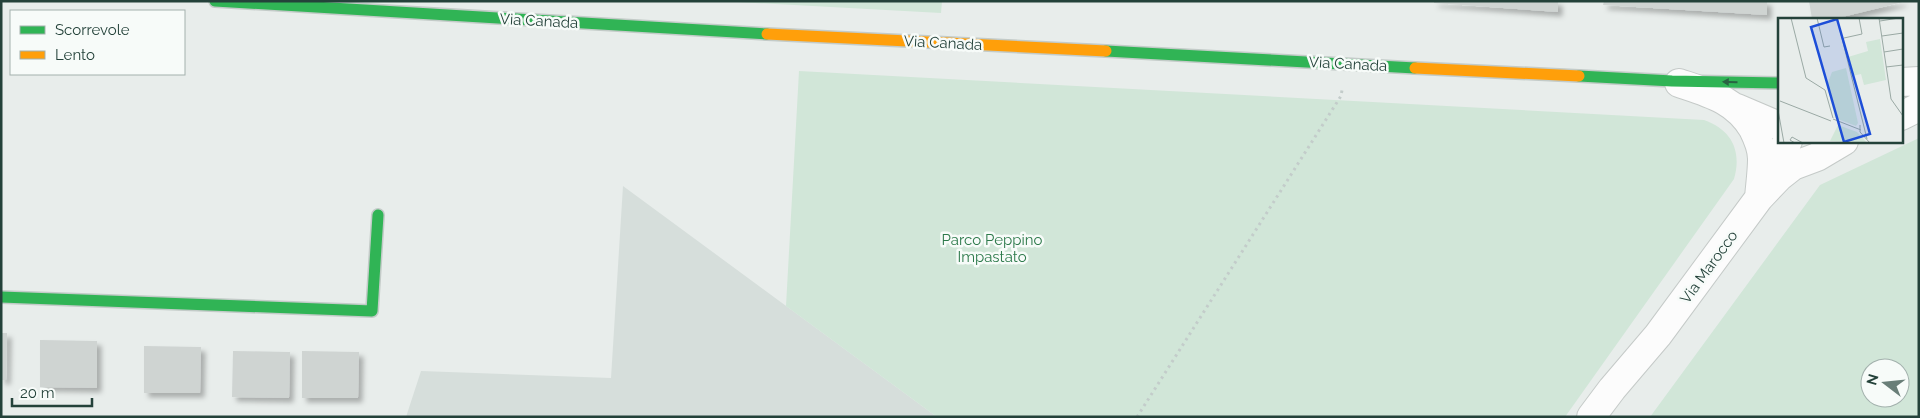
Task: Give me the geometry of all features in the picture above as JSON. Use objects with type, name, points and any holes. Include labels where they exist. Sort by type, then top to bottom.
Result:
[{"type":"street","name":"Via Canada","points":[[215,1],[745,33],[1672,81],[1778,84]]},
{"type":"street","name":"Via Canada","points":[[1672,81],[1713,95],[1778,126]]},
{"type":"street","points":[[1902,82],[1919,81]]},
{"type":"street","name":"Via Canada","points":[[1736,107],[1748,121],[1758,139],[1762,158],[1759,198]]},
{"type":"street","points":[[1902,116],[1919,107]]},
{"type":"street","name":"Via Marocco","points":[[1759,198],[1776,160],[1787,142]]},
{"type":"street","name":"Via Marocco","points":[[1592,417],[1612,389],[1658,335],[1759,198],[1779,177],[1793,166],[1841,142]]},
{"type":"street","points":[[1,297],[372,311],[378,215]]},
{"type":"street","name":"Via Marocco","points":[[1614,417],[1658,335]]},
{"type":"path","points":[[1136,417],[1341,96],[1348,64]]},
{"type":"shaded area","points":[[623,186],[937,417],[406,417],[421,371],[611,378]]},
{"type":"green space","points":[[720,1],[942,1],[941,13]]},
{"type":"green space","name":"Parco Peppino Impastato","points":[[799,71],[1704,120],[1714,124],[1728,136],[1737,159],[1734,179],[1565,417],[937,417],[786,306]]},
{"type":"green space","points":[[1919,138],[1919,417],[1650,417],[1820,185]]},
{"type":"building","points":[[1434,1],[1558,1],[1558,12],[1434,3]]},
{"type":"building","points":[[1604,1],[1767,1],[1767,15],[1603,5]]},
{"type":"building","points":[[1809,1],[1903,1],[1838,18],[1812,18]]},
{"type":"building","points":[[1,333],[7,333],[6,380],[1,380]]},
{"type":"building","points":[[40,340],[97,341],[97,388],[40,387]]},
{"type":"building","points":[[144,346],[201,347],[200,393],[144,393]]},
{"type":"building","points":[[233,351],[290,352],[289,398],[232,397]]},
{"type":"building","points":[[302,351],[359,352],[358,398],[302,398]]},
{"type":"traffic: fast","points":[[215,1],[767,34]]},
{"type":"traffic: fast","points":[[1106,51],[1415,68]]},
{"type":"traffic: fast","points":[[1579,76],[1672,81],[1778,83]]},
{"type":"traffic: fast","points":[[1,297],[372,311],[378,215]]},
{"type":"traffic: slow","points":[[767,34],[1106,51]]},
{"type":"traffic: slow","points":[[1415,68],[1579,76]]}]
